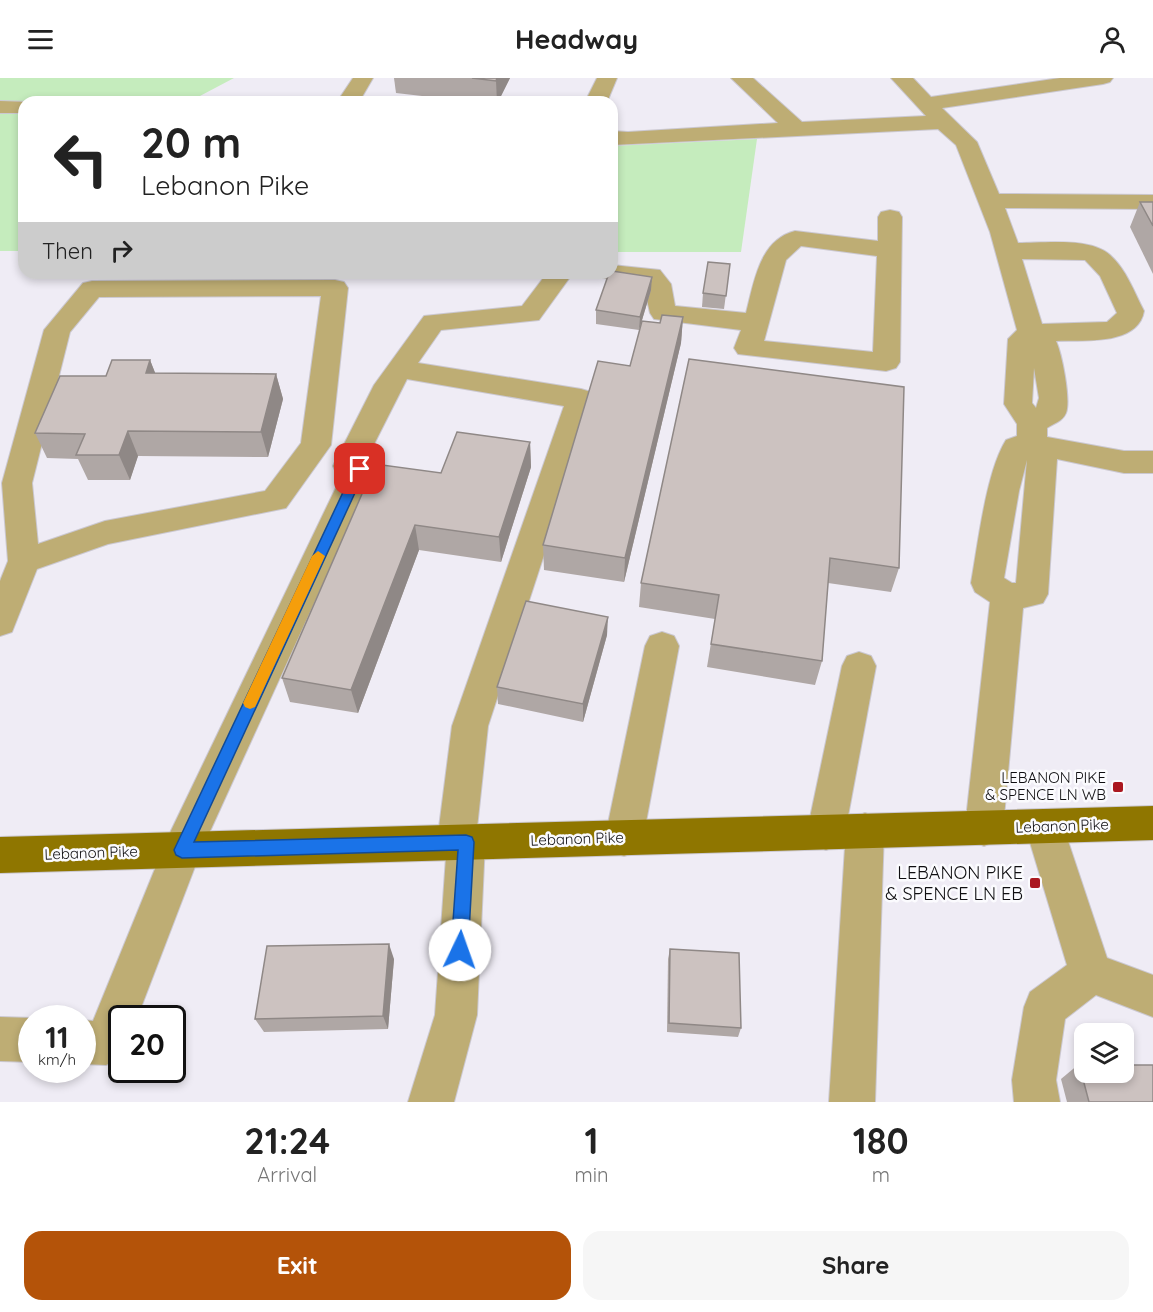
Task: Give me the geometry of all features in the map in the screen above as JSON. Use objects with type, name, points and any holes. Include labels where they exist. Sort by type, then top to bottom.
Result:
[{"type":"main road","name":"Lebanon Pike","points":[[0,855],[1153,823]]},
{"type":"lane","points":[[352,96],[363,78]]},
{"type":"lane","points":[[599,96],[607,78]]},
{"type":"lane","points":[[741,78],[796,128]]},
{"type":"lane","points":[[901,78],[943,122],[966,142],[1007,251],[1030,333],[1044,343],[1053,398],[1052,412],[1016,447],[1004,491],[987,583],[1007,597],[1031,594],[1043,453],[1032,433]]},
{"type":"lane","points":[[926,104],[1103,78]]},
{"type":"lane","points":[[0,107],[18,107]]},
{"type":"lane","points":[[618,138],[943,122]]},
{"type":"lane","points":[[989,201],[1153,202]]},
{"type":"lane","points":[[890,218],[890,250],[886,362],[748,348],[774,258],[795,238],[890,250]]},
{"type":"lane","points":[[1007,251],[1085,251],[1096,254],[1103,261],[1131,311],[1130,316],[1114,330],[1030,333]]},
{"type":"lane","points":[[618,273],[651,275],[658,284],[663,313],[757,323]]},
{"type":"lane","points":[[96,1042],[106,1042],[182,850],[360,469],[348,466],[388,385],[433,322],[530,314],[556,279]]},
{"type":"lane","points":[[0,623],[24,561],[8,480],[57,330],[92,289],[335,288],[316,445],[275,500],[105,533],[24,561]]},
{"type":"lane","points":[[400,369],[581,399],[470,726],[461,843],[456,1015],[431,1102]]},
{"type":"lane","points":[[1032,433],[1124,462],[1153,462]]},
{"type":"lane","points":[[984,828],[1007,597]]},
{"type":"lane","points":[[624,838],[662,646]]},
{"type":"lane","points":[[852,1102],[845,832],[859,666]]},
{"type":"lane","points":[[1044,826],[1090,973]]},
{"type":"lane","points":[[1090,973],[1153,996]]},
{"type":"lane","points":[[1037,1102],[1034,1080],[1045,1007],[1090,973]]},
{"type":"lane","points":[[0,1039],[18,1040]]},
{"type":"green space","points":[[0,78],[234,78],[200,96],[18,96],[18,251],[0,251]]},
{"type":"green space","points":[[757,139],[741,252],[618,252],[618,146]]},
{"type":"building","points":[[472,78],[497,78],[496,81]]},
{"type":"building","points":[[1140,202],[1153,202],[1153,226]]},
{"type":"building","points":[[708,262],[730,264],[726,296],[703,293]]},
{"type":"building","points":[[618,272],[652,277],[640,317],[596,310],[607,279],[618,279]]},
{"type":"building","points":[[662,315],[683,317],[625,558],[543,545],[598,361],[630,366],[642,321],[660,323]]},
{"type":"building","points":[[689,359],[904,387],[899,568],[830,558],[822,661],[711,644],[719,595],[641,583]]},
{"type":"building","points":[[112,360],[150,360],[146,373],[276,374],[261,432],[128,431],[119,455],[76,455],[85,434],[35,433],[60,376],[106,376]]},
{"type":"building","points":[[457,432],[530,442],[499,537],[415,525],[351,690],[282,678],[375,464],[441,473]]},
{"type":"building","points":[[526,601],[608,617],[583,704],[497,687]]},
{"type":"building","points":[[389,944],[383,1016],[255,1019],[267,946]]},
{"type":"building","points":[[670,949],[739,953],[741,1028],[669,1023]]},
{"type":"building","points":[[1134,1065],[1153,1065],[1153,1102],[1089,1102],[1084,1083],[1134,1083]]},
{"type":"slow traffic","points":[[250,703],[318,556]]},
{"type":"place","name":"LEBANON PIKE & SPENCE LN WB","points":[[1118,787]]},
{"type":"place","name":"LEBANON PIKE & SPENCE LN EB","points":[[1035,883]]},
{"type":"route","points":[[360,469],[294,606],[182,850],[466,842],[460,950]]}]
